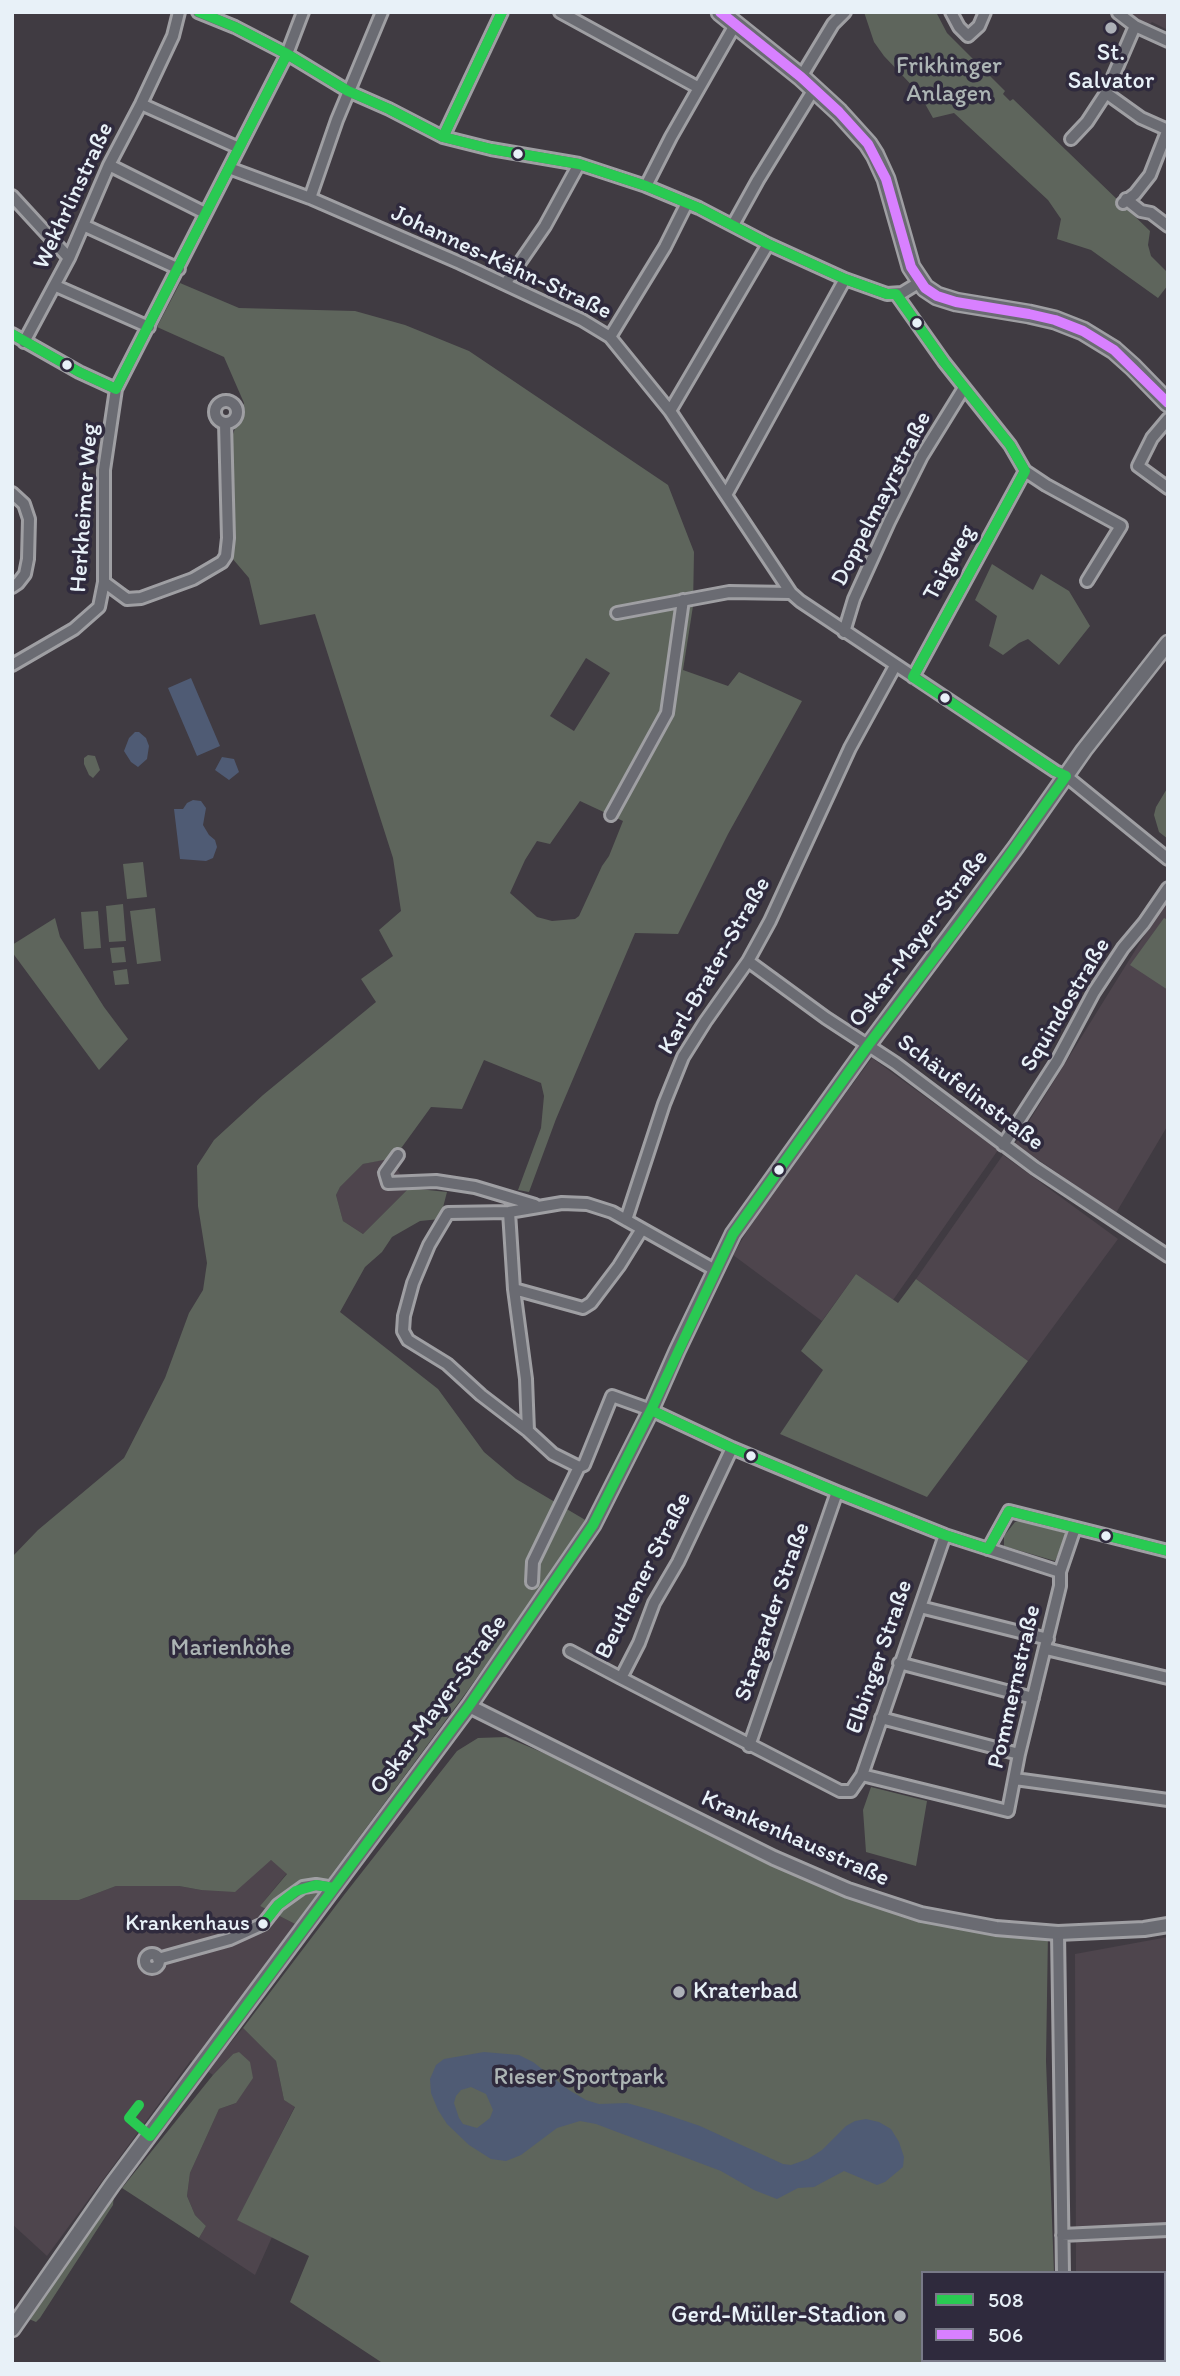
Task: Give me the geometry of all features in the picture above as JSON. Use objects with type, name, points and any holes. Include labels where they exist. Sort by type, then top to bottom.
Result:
[{"type":"main road","points":[[720,12],[801,77],[839,112],[875,155],[886,180],[911,267],[929,291],[943,299],[1030,314],[1083,331],[1133,367],[1168,403]]},
{"type":"main road","name":"Oskar-Mayer-Straße","points":[[12,2329],[79,2231],[469,1706],[593,1525],[651,1410],[733,1234],[1066,776],[1168,643]]},
{"type":"street","name":"Wekhrlinstraße","points":[[24,342],[56,286],[109,165],[173,36],[179,12]]},
{"type":"street","points":[[198,12],[235,27],[348,90],[443,137],[491,149],[579,164],[646,186],[845,279],[887,294],[905,292],[920,282]]},
{"type":"street","name":"Herkheimer Weg","points":[[12,665],[74,629],[99,607],[104,583],[104,470],[116,389],[287,54],[303,12]]},
{"type":"street","points":[[310,198],[348,90],[382,12]]},
{"type":"street","points":[[443,137],[502,12]]},
{"type":"street","points":[[560,12],[699,88]]},
{"type":"street","points":[[801,77],[833,24],[845,12]]},
{"type":"street","points":[[951,12],[958,27],[968,36],[979,26],[985,12]]},
{"type":"street","points":[[1118,13],[1135,26],[1168,41]]},
{"type":"street","points":[[646,186],[735,25]]},
{"type":"street","points":[[1071,139],[1087,122],[1106,93],[1135,26]]},
{"type":"street","points":[[733,225],[814,89]]},
{"type":"street","points":[[1106,93],[1141,118],[1168,130],[1150,175],[1135,194],[1125,201],[1141,211],[1151,213],[1168,226]]},
{"type":"street","name":"Wekhrlinstraße","points":[[141,103],[239,148]]},
{"type":"street","points":[[505,284],[545,226],[579,164]]},
{"type":"street","points":[[109,165],[205,214]]},
{"type":"street","name":"Johannes-Kähn-Straße","points":[[229,168],[310,198],[505,284],[582,320],[610,338],[670,411],[791,593],[844,632],[1093,795],[1168,859]]},
{"type":"street","points":[[12,196],[69,258]]},
{"type":"street","points":[[610,338],[665,247],[687,203]]},
{"type":"street","points":[[83,225],[179,269]]},
{"type":"street","points":[[670,411],[768,244]]},
{"type":"street","points":[[726,495],[845,279]]},
{"type":"street","points":[[56,286],[149,327]]},
{"type":"street","points":[[896,294],[964,388],[1010,445],[1025,471],[1121,526],[1087,581]]},
{"type":"street","points":[[12,334],[79,372],[116,389]]},
{"type":"street","name":"Doppelmayrstraße","points":[[844,632],[854,599],[889,522],[922,456],[964,388]]},
{"type":"street","points":[[1168,418],[1152,438],[1138,466],[1168,488]]},
{"type":"street","points":[[104,583],[127,599],[141,598],[193,579],[222,562],[226,556],[228,538],[225,423]]},
{"type":"street","name":"Taigweg","points":[[913,677],[1025,471]]},
{"type":"street","points":[[12,493],[24,505],[29,519],[25,574],[12,587]]},
{"type":"street","points":[[617,614],[729,592],[791,593]]},
{"type":"street","points":[[611,815],[667,713],[683,600]]},
{"type":"street","name":"Karl-Brater-Straße","points":[[626,1220],[664,1104],[683,1057],[748,961],[770,921],[850,748],[895,666]]},
{"type":"street","name":"Squindostraße","points":[[1003,1145],[1057,1061],[1094,992],[1168,888]]},
{"type":"street","name":"Schäufelinstraße","points":[[748,961],[827,1018],[869,1044],[1003,1145],[1168,1256]]},
{"type":"street","points":[[398,1155],[385,1173],[388,1183],[436,1181],[475,1187],[541,1206]]},
{"type":"street","points":[[579,1467],[553,1454],[447,1364],[408,1340],[403,1331],[404,1315],[413,1283],[429,1245],[448,1213],[509,1212],[562,1203],[587,1204],[612,1212],[715,1270]]},
{"type":"street","points":[[509,1212],[514,1289],[526,1379],[528,1431]]},
{"type":"street","points":[[514,1289],[583,1308],[591,1303],[619,1266],[642,1229]]},
{"type":"street","points":[[532,1582],[533,1562],[579,1467],[584,1465],[612,1396],[651,1410],[732,1448],[944,1535],[1060,1573]]},
{"type":"street","name":"Beuthener Straße","points":[[570,1651],[621,1678],[639,1643],[654,1603],[678,1563],[732,1448]]},
{"type":"street","name":"Stargarder Straße","points":[[749,1746],[837,1492]]},
{"type":"street","points":[[988,1549],[1009,1511],[1168,1551]]},
{"type":"street","name":"Pommernstraße","points":[[862,1775],[1008,1811],[1019,1754],[1060,1586],[1060,1573],[1079,1529]]},
{"type":"street","name":"Elbinger Straße","points":[[749,1746],[840,1791],[852,1790],[862,1775],[944,1535]]},
{"type":"street","points":[[920,1607],[1168,1678]]},
{"type":"street","points":[[899,1662],[1033,1698]]},
{"type":"street","points":[[621,1678],[749,1746]]},
{"type":"street","name":"Krankenhausstraße","points":[[469,1706],[775,1858],[848,1890],[920,1914],[996,1928],[1058,1933],[1144,1929],[1168,1925]]},
{"type":"street","points":[[881,1718],[1019,1754]]},
{"type":"street","points":[[1015,1779],[1168,1800]]},
{"type":"street","points":[[158,1959],[230,1939],[263,1924],[278,1905],[303,1887],[316,1885],[334,1888]]},
{"type":"street","points":[[1058,1933],[1063,2271]]},
{"type":"street","points":[[1062,2235],[1168,2230]]},
{"type":"shaded area","points":[[1128,12],[1168,12],[1168,30],[1152,22],[1149,25]]},
{"type":"shaded area","points":[[1167,899],[1168,1125],[1116,1213],[1015,1144]]},
{"type":"shaded area","points":[[872,1058],[998,1150],[893,1300],[856,1274],[822,1321],[733,1255],[760,1209]]},
{"type":"shaded area","points":[[1003,1155],[1118,1239],[1028,1361],[916,1279]]},
{"type":"shaded area","points":[[390,1158],[409,1188],[363,1234],[343,1221],[336,1195],[340,1187],[363,1164]]},
{"type":"shaded area","points":[[271,1860],[287,1873],[260,1906],[295,1924],[198,2057],[211,2066],[243,2028],[276,2061],[284,2100],[295,2106],[238,2220],[272,2237],[255,2275],[199,2238],[206,2226],[195,2215],[187,2196],[190,2173],[219,2109],[236,2103],[233,2054],[213,2075],[191,2060],[47,2256],[12,2224],[12,1900],[79,1900],[116,1886],[179,1886],[201,1890]]},
{"type":"shaded area","points":[[1168,1937],[1168,2364],[1077,2364],[1166,2362],[1166,2271],[1076,2271],[1075,1954]]},
{"type":"green space","name":"Frikhinger Anlagen","points":[[864,12],[936,12],[947,33],[1005,91],[1003,94],[1010,101],[1013,99],[1150,231],[1148,245],[1151,256],[1168,273],[1168,285],[1158,298],[1091,250],[1057,239],[1061,219],[1048,200],[954,113],[933,118],[919,93],[874,42]]},
{"type":"green space","name":"Marienhöhe","points":[[180,283],[239,308],[355,311],[405,325],[469,351],[668,485],[694,552],[693,606],[683,670],[728,686],[739,672],[802,701],[728,834],[678,934],[635,933],[556,1119],[529,1192],[518,1190],[541,1128],[544,1096],[541,1083],[484,1060],[462,1109],[431,1107],[394,1158],[363,1164],[340,1187],[336,1195],[343,1221],[363,1234],[409,1188],[447,1192],[440,1219],[420,1221],[392,1237],[382,1252],[365,1267],[340,1312],[438,1389],[484,1452],[516,1479],[587,1521],[468,1690],[295,1924],[260,1906],[287,1874],[271,1860],[235,1892],[179,1886],[116,1886],[79,1900],[12,1900],[12,1557],[38,1530],[124,1458],[165,1378],[189,1313],[203,1290],[207,1263],[198,1206],[197,1166],[214,1140],[263,1095],[376,1002],[361,979],[393,956],[379,930],[401,911],[393,858],[315,614],[260,625],[249,578],[232,558],[232,437],[244,403],[224,357],[157,327]],"holes":[[[586,658],[610,673],[574,731],[550,716]],[[580,801],[623,821],[579,916],[575,919],[552,921],[537,917],[510,893],[537,841],[550,844]]]},
{"type":"green space","points":[[992,564],[1033,590],[1041,574],[1069,591],[1090,626],[1059,665],[1028,639],[1003,655],[989,646],[997,616],[975,600]]},
{"type":"green space","points":[[88,755],[95,756],[100,770],[93,778],[84,764],[84,758]]},
{"type":"green space","points":[[1168,787],[1168,839],[1159,832],[1154,815]]},
{"type":"green space","points":[[143,862],[147,897],[127,899],[123,864]]},
{"type":"green space","points":[[123,904],[126,941],[109,942],[106,906]]},
{"type":"green space","points":[[155,908],[161,961],[137,964],[130,911]]},
{"type":"green space","points":[[98,911],[101,948],[84,949],[81,912]]},
{"type":"green space","points":[[55,918],[60,937],[104,1007],[128,1039],[99,1070],[12,952],[12,945]]},
{"type":"green space","points":[[1164,918],[1168,920],[1168,990],[1130,965]]},
{"type":"green space","points":[[124,947],[126,962],[112,963],[110,948]]},
{"type":"green space","points":[[127,969],[129,984],[115,985],[113,971]]},
{"type":"green space","points":[[856,1274],[898,1303],[916,1279],[1028,1361],[927,1497],[780,1434],[823,1370],[801,1351]]},
{"type":"green space","points":[[1022,1520],[1067,1534],[1055,1561],[1004,1546],[1004,1536],[1015,1522]]},
{"type":"green space","name":"Rieser Sportpark","points":[[506,1737],[920,1914],[1048,1932],[1046,2061],[1054,2271],[921,2271],[921,2362],[1057,2364],[384,2364],[290,2302],[309,2256],[237,2220],[295,2107],[284,2100],[276,2061],[243,2028],[457,1751],[478,1738]]},
{"type":"green space","points":[[871,1787],[927,1801],[916,1866],[866,1852],[863,1810]]},
{"type":"green space","points":[[239,2052],[250,2062],[253,2078],[236,2103],[219,2109],[190,2173],[187,2196],[195,2215],[206,2226],[199,2238],[122,2188],[213,2075],[233,2054]]},
{"type":"green space","points":[[114,2194],[113,2205],[40,2318],[36,2322],[29,2319],[28,2315]]},
{"type":"water","points":[[191,678],[220,746],[197,756],[168,688]]},
{"type":"water","points":[[135,732],[146,738],[149,746],[147,759],[138,767],[124,751],[129,738]]},
{"type":"water","points":[[222,757],[234,759],[239,772],[229,780],[215,770]]},
{"type":"water","points":[[193,800],[201,801],[206,808],[203,825],[217,847],[213,858],[206,861],[180,859],[174,809],[183,809]]},
{"type":"water","points":[[484,2052],[519,2055],[586,2100],[599,2104],[627,2103],[659,2112],[700,2126],[783,2164],[791,2165],[808,2159],[855,2121],[866,2119],[879,2122],[891,2129],[899,2142],[904,2157],[903,2167],[877,2185],[844,2171],[814,2187],[798,2188],[777,2199],[754,2190],[721,2171],[596,2124],[580,2121],[557,2128],[521,2155],[506,2161],[491,2159],[469,2145],[447,2124],[438,2110],[431,2093],[430,2079],[436,2065],[444,2059]],"holes":[[[471,2087],[486,2094],[493,2110],[490,2118],[477,2128],[463,2124],[454,2103],[456,2096],[461,2090]]]},
{"type":"transit line","name":"508","points":[[139,2105],[129,2118],[150,2136],[469,1706],[593,1525],[651,1410],[733,1234],[1066,776],[913,677],[1025,471],[1010,445],[944,362],[896,294],[887,294],[845,279],[768,244],[699,208],[646,186],[579,164],[491,149],[443,137],[348,91],[287,54],[235,27],[199,12]]},
{"type":"transit line","name":"508","points":[[443,137],[502,12]]},
{"type":"transit line","name":"506","points":[[720,12],[801,77],[839,112],[868,144],[886,179],[911,267],[925,288],[937,296],[956,302],[1029,314],[1083,331],[1114,350],[1168,403]]},
{"type":"transit line","name":"508","points":[[12,334],[79,372],[116,389],[287,54]]},
{"type":"transit line","name":"508","points":[[651,1410],[837,1492],[988,1549],[1009,1511],[1168,1551]]},
{"type":"transit line","name":"508","points":[[263,1924],[278,1905],[296,1891],[316,1885],[334,1888]]},
{"type":"place","name":"St. Salvator","points":[[1111,28]]},
{"type":"place","name":"Krankenhaus","points":[[263,1924]]},
{"type":"place","name":"Kraterbad","points":[[679,1992]]},
{"type":"place","name":"Gerd-Müller-Stadion","points":[[900,2316]]}]
